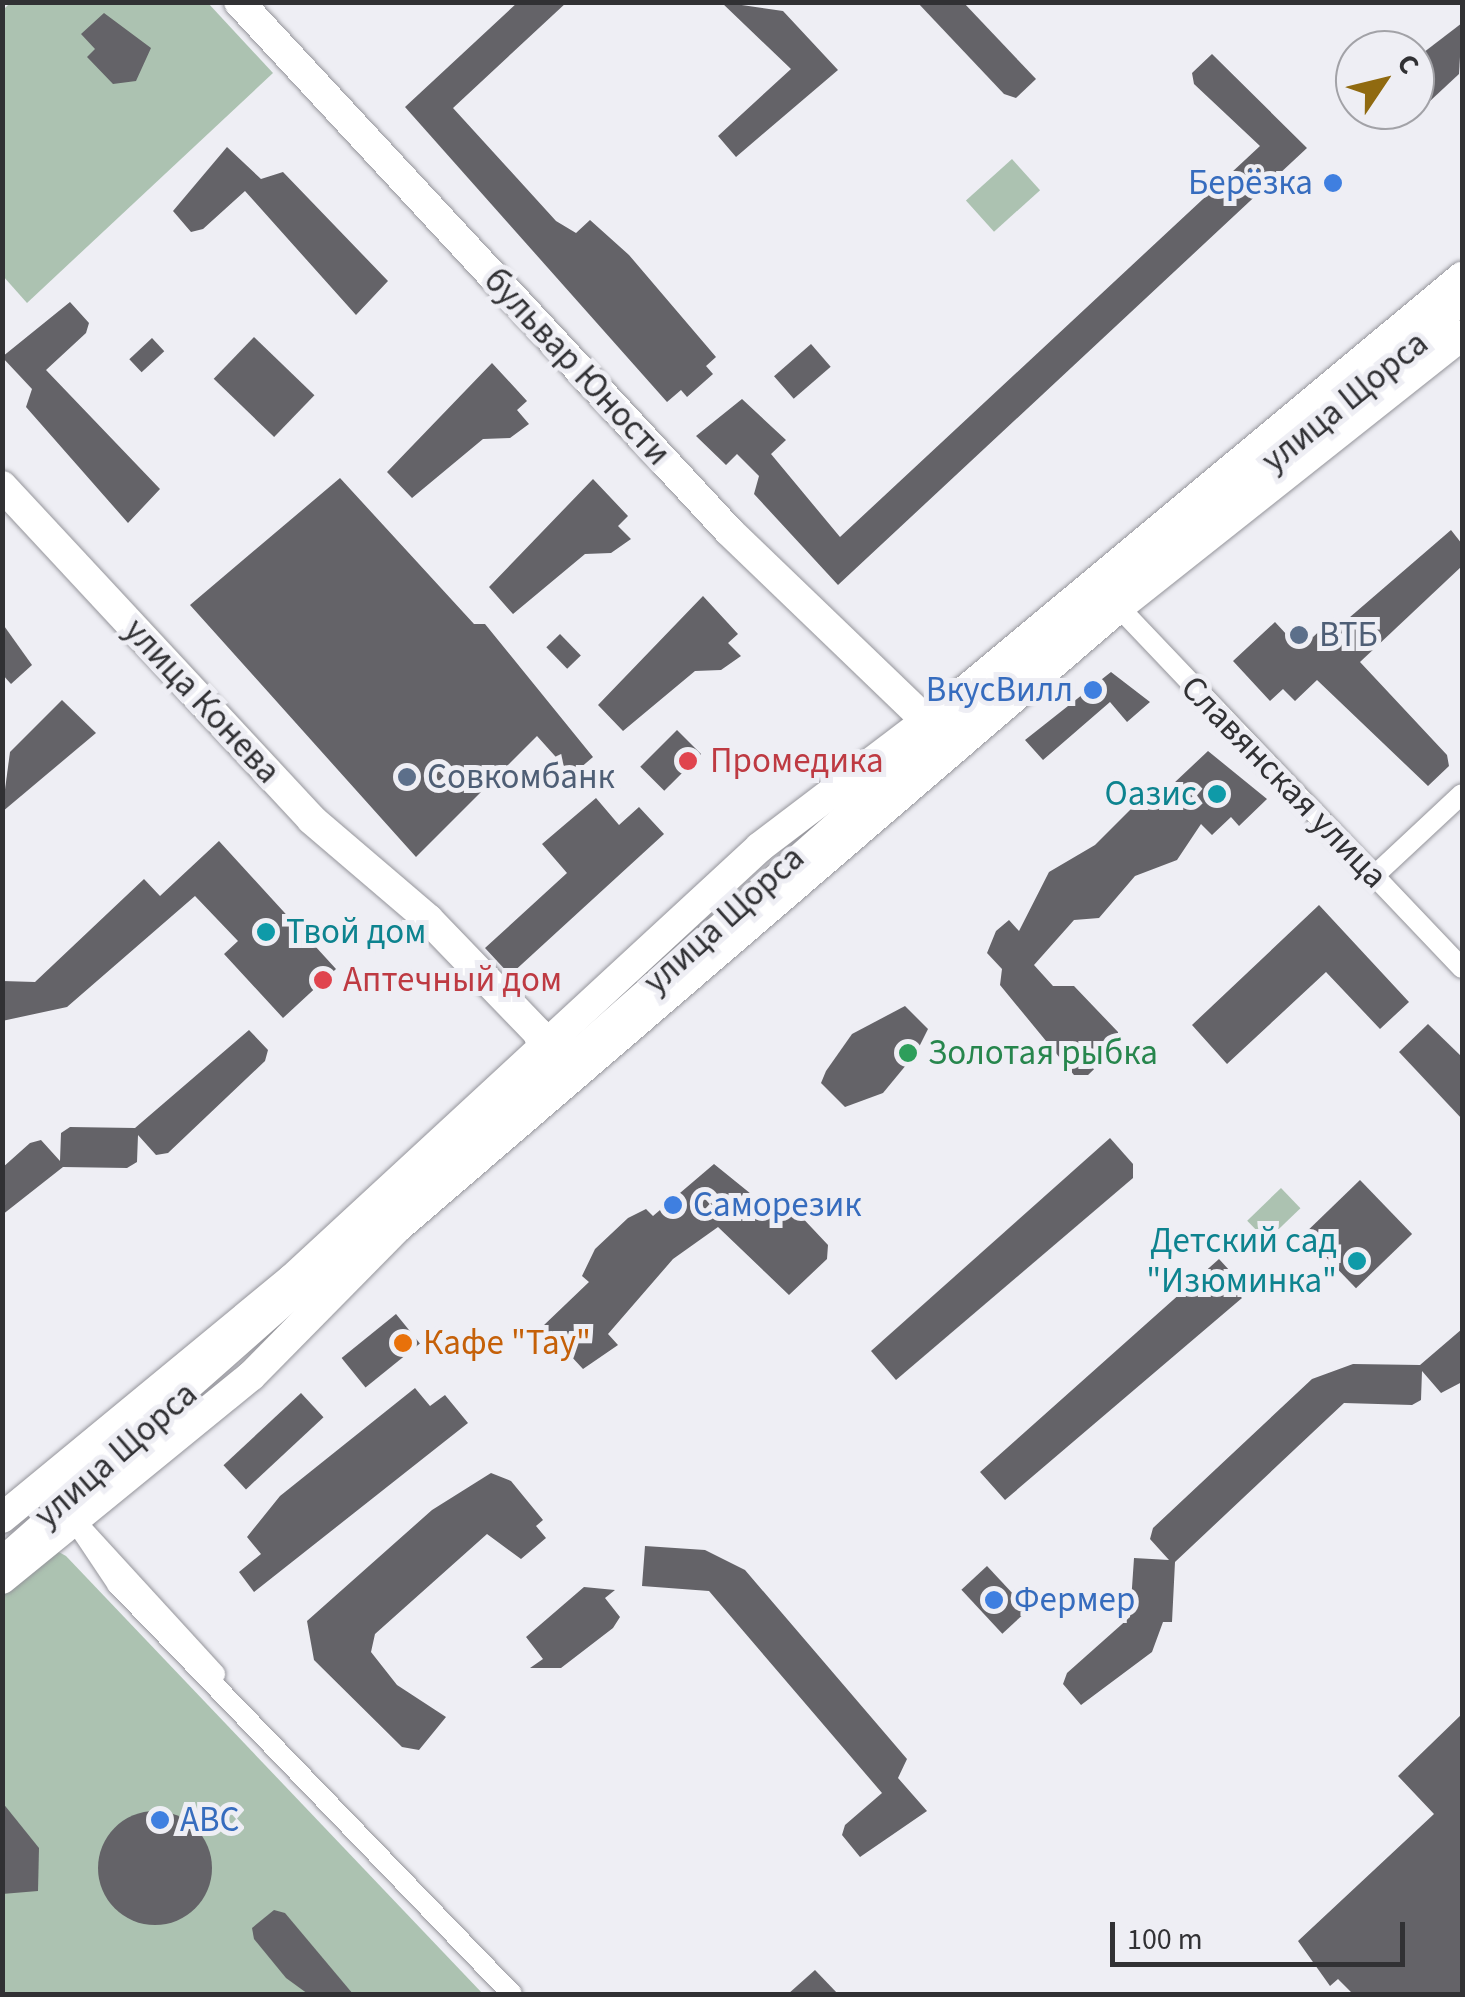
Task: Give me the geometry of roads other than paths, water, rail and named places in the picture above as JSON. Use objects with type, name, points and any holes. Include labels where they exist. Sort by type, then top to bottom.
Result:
[{"type":"main road","name":"бульвар Юности","points":[[239,2],[729,531],[938,734]]},
{"type":"main road","name":"улица Щорса","points":[[2,1579],[62,1499],[515,1081],[760,847],[938,734],[1114,589],[1462,276]]},
{"type":"main road","name":"улица Щорса","points":[[12,1509],[62,1499],[251,1376],[398,1228],[921,776],[938,734],[1066,607],[1114,589],[1462,335]]},
{"type":"main road","name":"улица Конева","points":[[2,486],[311,818],[547,1047]]},
{"type":"main road","points":[[543,1105],[547,1047],[600,1057]]},
{"type":"street","name":"улица Щорса","points":[[1114,589],[1462,305]]},
{"type":"street","name":"Славянская улица","points":[[1114,589],[1462,968]]},
{"type":"street","points":[[1374,876],[1462,794]]},
{"type":"street","name":"улица Щорса","points":[[2,1556],[547,1047]]},
{"type":"street","points":[[62,1499],[117,1584],[221,1685],[512,1994]]},
{"type":"place","name":"Берёзка","points":[[1333,183]]},
{"type":"place","name":"ВТБ","points":[[1299,635]]},
{"type":"place","name":"ВкусВилл","points":[[1093,690]]},
{"type":"place","name":"Промедика","points":[[688,761]]},
{"type":"place","name":"Совкомбанк","points":[[407,777]]},
{"type":"place","name":"Оазис","points":[[1217,794]]},
{"type":"place","name":"Твой дом","points":[[266,932]]},
{"type":"place","name":"Аптечный дом","points":[[323,980]]},
{"type":"place","name":"Золотая рыбка","points":[[908,1053]]},
{"type":"place","name":"Саморезик","points":[[673,1205]]},
{"type":"place","name":"Детский сад \"Изюминка\"","points":[[1357,1261]]},
{"type":"place","name":"Кафе \"Тау\"","points":[[403,1343]]},
{"type":"place","name":"Фермер","points":[[994,1600]]},
{"type":"place","name":"АВС","points":[[160,1820]]}]
